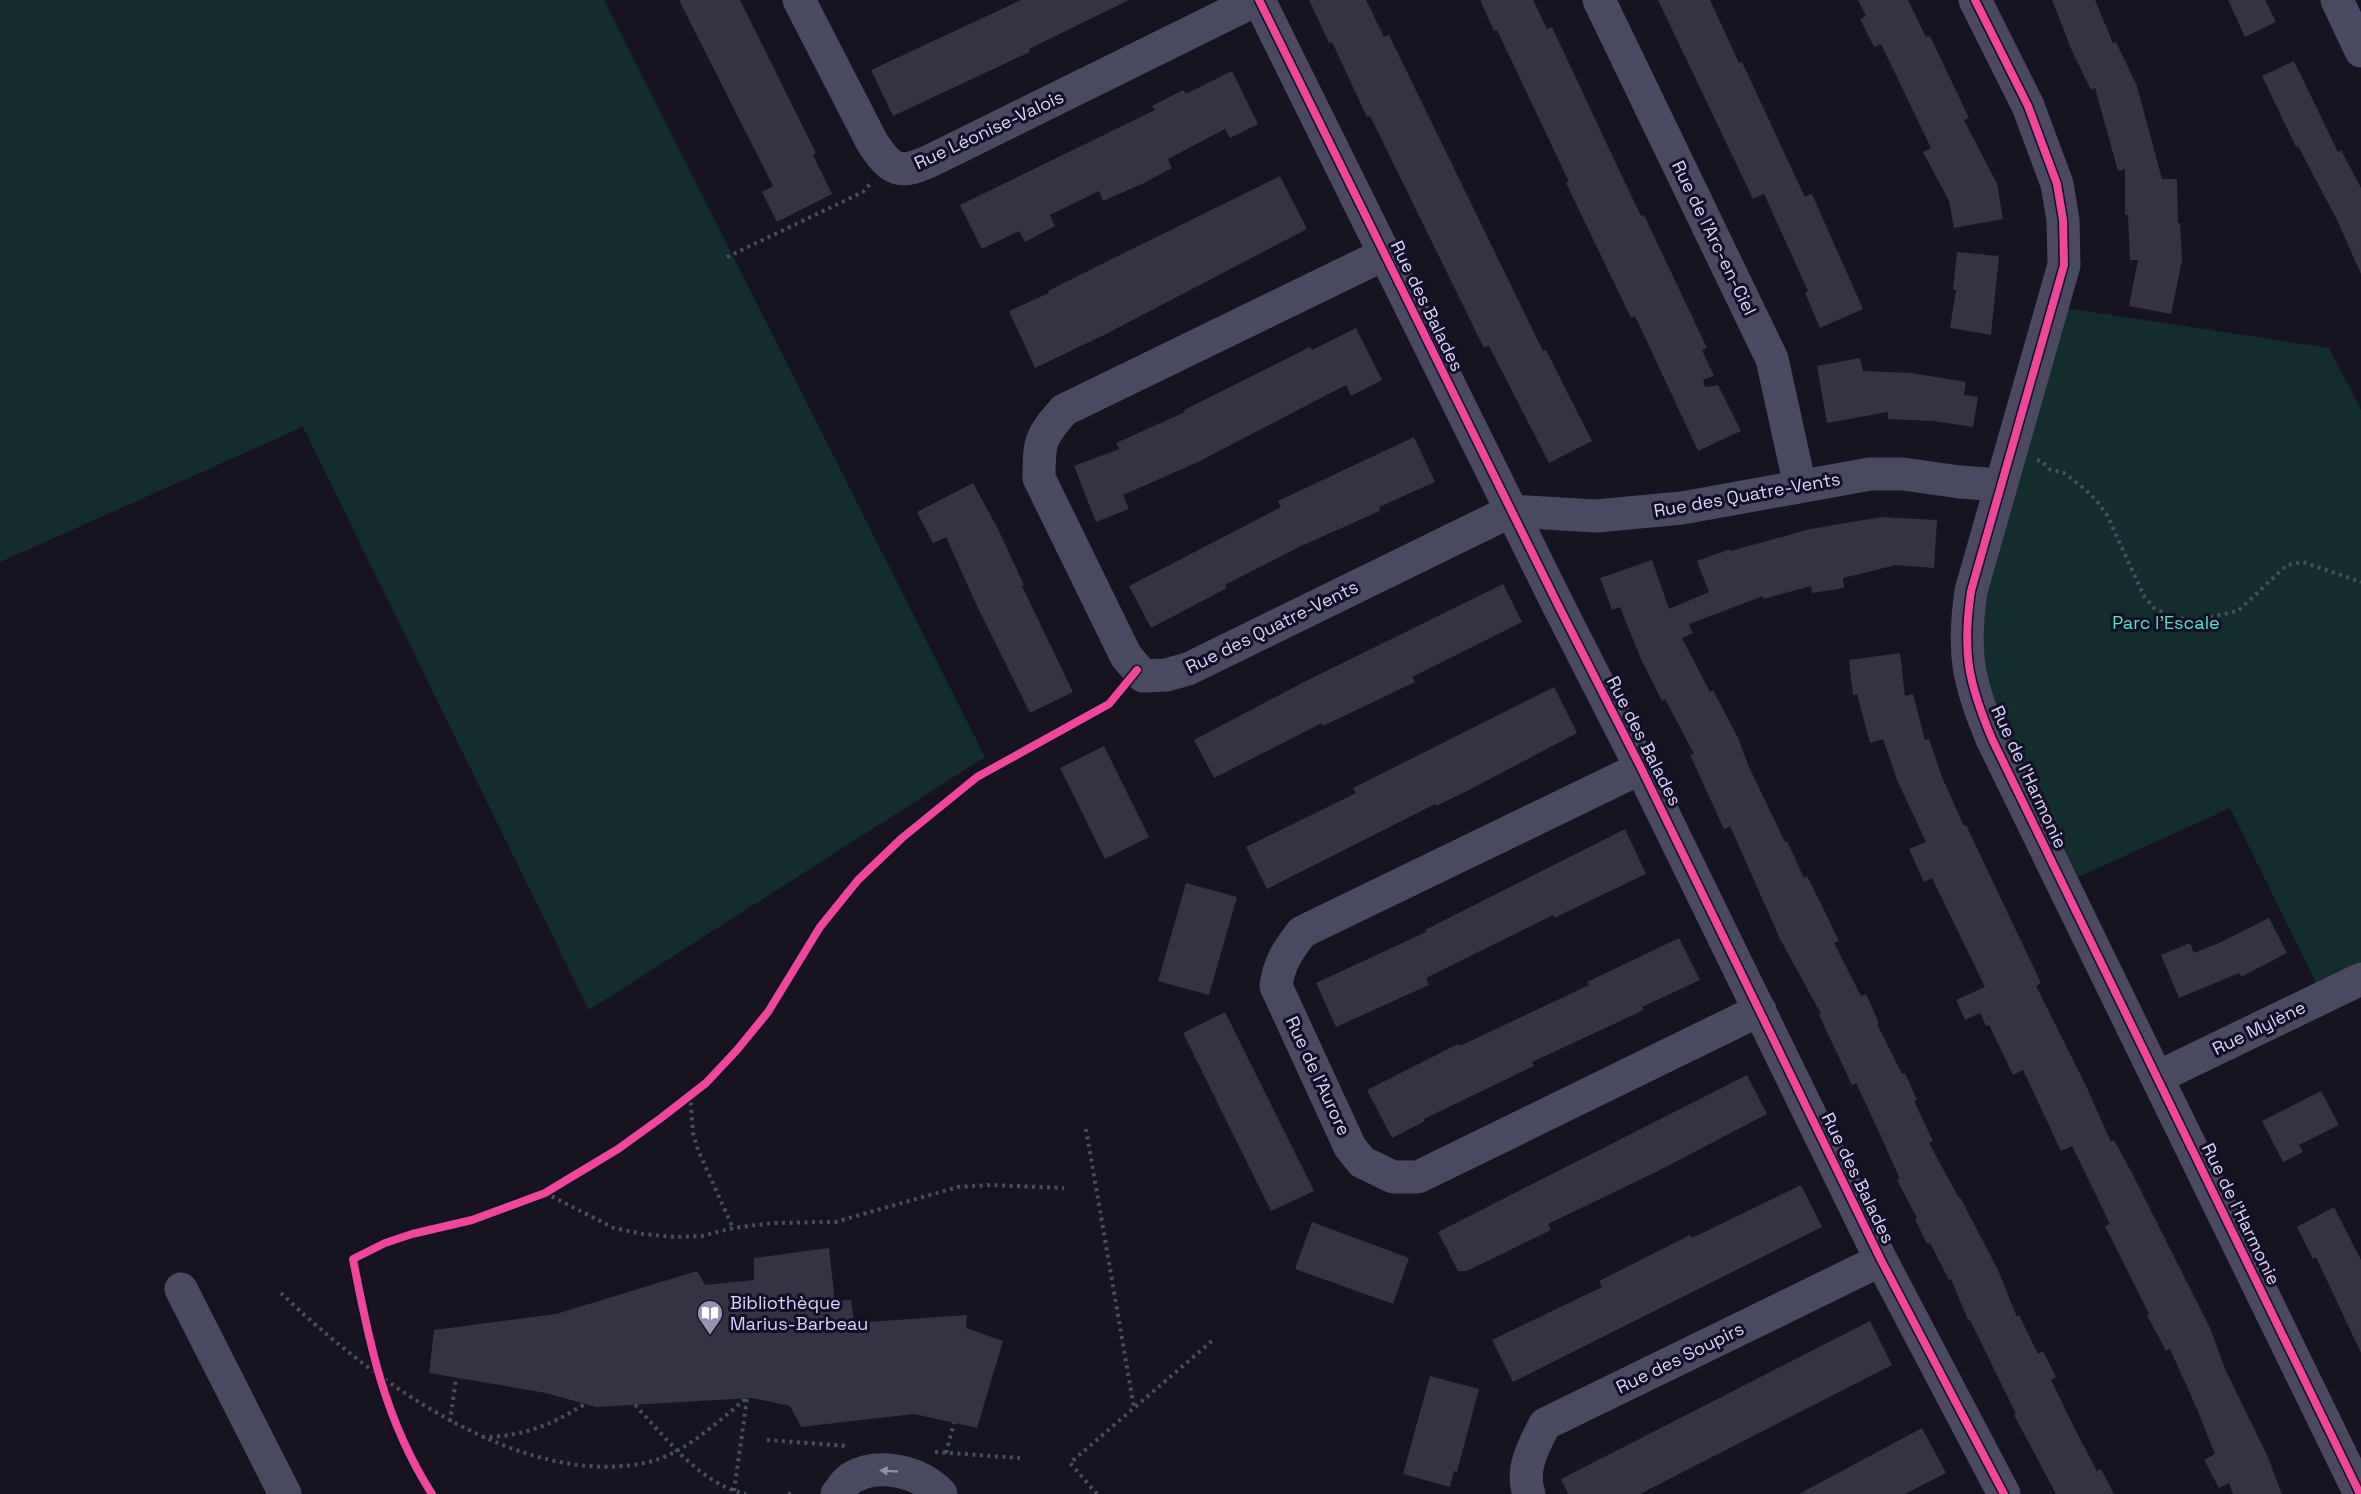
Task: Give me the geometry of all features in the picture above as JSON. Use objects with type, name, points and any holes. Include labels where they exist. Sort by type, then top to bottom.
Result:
[{"type":"street","name":"Rue Léonise-Valois","points":[[799,0],[872,142],[887,163],[904,169],[924,164],[1257,0]]},
{"type":"street","name":"Rue des Balades","points":[[1257,0],[1641,768],[1881,1260],[2004,1494]]},
{"type":"street","name":"Rue de l'Arc-en-Ciel","points":[[1599,0],[1772,359],[1800,486]]},
{"type":"street","name":"Rue de l'Harmonie","points":[[1975,0],[2028,106],[2057,184],[2063,220],[2064,265],[1971,591],[1966,623],[1967,659],[1975,699],[1992,739],[2360,1494]]},
{"type":"street","points":[[2337,0],[2361,51]]},
{"type":"street","name":"Rue des Quatre-Vents","points":[[1385,254],[1064,410],[1045,432],[1039,452],[1039,478],[1126,656],[1143,676],[1166,675],[1188,669],[1511,511],[1596,516],[1682,508],[1870,474],[1892,474],[2001,485]]},
{"type":"street","name":"Rue de l'Aurore","points":[[1641,768],[1302,932],[1284,955],[1278,968],[1276,986],[1350,1147],[1362,1162],[1393,1177],[1418,1177],[1760,1010]]},
{"type":"street","name":"Rue Mylène","points":[[2158,1077],[2361,979]]},
{"type":"street","name":"Rue des Soupirs","points":[[1529,1494],[1526,1479],[1531,1450],[1545,1424],[1881,1260]]},
{"type":"street","points":[[181,1288],[285,1494]]},
{"type":"street","points":[[837,1494],[853,1477],[870,1471],[888,1471],[922,1478],[941,1494]]},
{"type":"path","points":[[727,256],[863,192],[887,163]]},
{"type":"path","points":[[2010,453],[2042,461],[2049,469],[2064,473],[2085,489],[2107,515],[2144,596],[2154,608],[2168,615],[2184,619],[2201,619],[2238,611],[2287,566],[2303,561],[2361,582]]},
{"type":"path","points":[[683,1101],[698,1089]]},
{"type":"path","points":[[690,1095],[693,1132],[698,1149],[733,1228]]},
{"type":"path","points":[[1086,1129],[1134,1408]]},
{"type":"path","points":[[544,1193],[614,1228],[675,1237],[702,1236],[733,1228],[773,1223],[835,1222],[958,1188],[991,1185],[1064,1188]]},
{"type":"path","points":[[535,1197],[554,1188]]},
{"type":"path","points":[[281,1293],[324,1333],[377,1375],[450,1422],[524,1457],[553,1465],[579,1469],[639,1465],[679,1451],[747,1398],[734,1491]]},
{"type":"path","points":[[1097,1494],[1070,1463],[1213,1340]]},
{"type":"path","points":[[373,1357],[381,1384]]},
{"type":"path","points":[[450,1422],[456,1378]]},
{"type":"path","points":[[481,1437],[519,1435],[547,1424],[585,1404]]},
{"type":"path","points":[[635,1405],[702,1474],[726,1489],[746,1494]]},
{"type":"path","points":[[946,1453],[954,1423]]},
{"type":"green space","points":[[0,0],[604,0],[985,757],[589,1010],[303,427],[0,562]]},
{"type":"green space","name":"Parc l'Escale","points":[[2052,306],[2329,348],[2361,410],[2361,979],[2323,997],[2230,808],[2063,884],[1967,659]]},
{"type":"building","points":[[679,0],[740,0],[816,153],[813,155],[832,194],[777,222],[762,192],[773,186]]},
{"type":"building","points":[[1021,0],[1129,0],[1029,49],[1030,52],[893,116],[871,70]]},
{"type":"building","points":[[1309,0],[1366,0],[1384,37],[1389,35],[1543,351],[1546,350],[1592,441],[1549,463],[1489,346],[1484,348],[1370,116],[1367,117],[1332,42],[1329,43]]},
{"type":"building","points":[[1480,0],[1533,0],[1547,29],[1552,27],[1641,216],[1644,215],[1707,348],[1702,350],[1714,376],[1703,380],[1705,387],[1718,385],[1741,431],[1698,451],[1635,316],[1631,318],[1566,183],[1569,182],[1497,30],[1494,31]]},
{"type":"building","points":[[1658,0],[1710,0],[1739,63],[1742,62],[1805,197],[1812,194],[1863,309],[1820,328],[1805,293],[1808,291],[1764,194],[1753,199]]},
{"type":"building","points":[[1858,0],[1908,0],[1926,37],[1930,36],[1969,118],[1964,120],[1997,184],[2003,219],[1954,228],[1949,201],[1923,152],[1931,148],[1881,44],[1874,47],[1860,19],[1866,16]]},
{"type":"building","points":[[2052,0],[2095,0],[2113,43],[2116,42],[2137,86],[2162,179],[2177,179],[2182,260],[2171,314],[2129,306],[2138,260],[2130,260],[2128,215],[2125,215],[2125,169],[2118,171],[2095,88],[2091,90],[2072,51]]},
{"type":"building","points":[[2228,0],[2265,0],[2276,22],[2245,37]]},
{"type":"building","points":[[2294,61],[2338,152],[2341,150],[2361,188],[2361,274],[2337,220],[2298,146],[2296,147],[2262,76]]},
{"type":"building","points":[[1232,71],[1258,124],[1230,138],[1225,129],[1168,159],[1172,168],[1142,184],[1103,201],[1099,191],[1050,215],[1055,226],[1025,242],[1019,231],[982,249],[960,205],[1155,110],[1152,106],[1183,90],[1186,94]]},
{"type":"building","points":[[1280,176],[1307,229],[1106,334],[1035,368],[1009,311]]},
{"type":"building","points":[[1957,252],[1999,256],[1991,335],[1950,328],[1956,290],[1953,290]]},
{"type":"building","points":[[1356,328],[1382,380],[1351,396],[1346,385],[1196,463],[1123,495],[1129,509],[1096,522],[1074,466],[1119,449],[1116,443],[1185,412],[1184,410],[1310,347],[1312,350]]},
{"type":"building","points":[[1860,358],[1863,371],[1912,373],[1966,382],[1964,395],[1978,397],[1973,427],[1933,421],[1888,419],[1888,412],[1827,423],[1817,366]]},
{"type":"building","points":[[1414,437],[1435,482],[1379,507],[1380,511],[1299,547],[1225,585],[1227,588],[1151,628],[1129,586],[1281,507],[1278,501]]},
{"type":"building","points":[[973,483],[997,527],[1024,585],[1022,586],[1073,692],[1030,713],[946,537],[933,543],[917,512]]},
{"type":"building","points":[[1881,517],[1937,520],[1934,568],[1896,565],[1843,578],[1844,588],[1812,593],[1811,586],[1763,599],[1763,596],[1689,624],[1693,633],[1682,638],[1710,692],[1713,690],[1738,738],[1749,767],[1785,842],[1787,841],[1804,878],[1807,876],[1839,941],[1834,943],[1861,996],[1866,994],[1879,1023],[1877,1024],[1902,1074],[1905,1073],[1917,1100],[1914,1101],[1933,1141],[1929,1143],[1998,1270],[2017,1317],[2019,1315],[2038,1354],[2043,1351],[2056,1377],[2051,1380],[2097,1471],[2101,1469],[2114,1494],[2056,1494],[2014,1415],[2016,1414],[1968,1320],[1951,1279],[1949,1280],[1930,1243],[1927,1244],[1856,1083],[1852,1085],[1819,1015],[1821,1014],[1780,939],[1730,826],[1724,829],[1690,755],[1694,754],[1665,699],[1662,701],[1641,659],[1620,607],[1612,610],[1600,578],[1652,560],[1669,609],[1709,592],[1697,561],[1730,549],[1731,551],[1810,529]]},
{"type":"building","points":[[1503,584],[1522,622],[1412,677],[1415,682],[1323,726],[1322,723],[1214,778],[1194,740],[1302,683]]},
{"type":"building","points":[[1900,653],[1905,696],[1913,694],[1925,740],[1929,739],[1942,777],[1964,826],[1966,825],[2041,983],[2036,986],[2111,1142],[2114,1140],[2132,1173],[2210,1328],[2226,1371],[2267,1455],[2282,1494],[2233,1494],[2229,1483],[2219,1488],[2204,1460],[2215,1454],[2197,1409],[2170,1349],[2166,1351],[2147,1315],[2149,1314],[2105,1226],[2110,1224],[2072,1146],[2061,1151],[2023,1070],[2013,1075],[1989,1025],[1986,1026],[1980,1013],[1965,1020],[1956,1000],[1985,987],[1932,878],[1924,882],[1909,849],[1926,842],[1897,780],[1883,739],[1870,743],[1857,694],[1853,695],[1849,660]]},
{"type":"building","points":[[1554,687],[1577,733],[1469,790],[1436,806],[1435,804],[1267,889],[1246,847],[1356,793],[1353,788]]},
{"type":"building","points":[[1104,746],[1149,837],[1105,859],[1060,768]]},
{"type":"building","points":[[1625,829],[1646,874],[1554,918],[1553,915],[1426,978],[1429,985],[1336,1027],[1316,983],[1426,932],[1425,930]]},
{"type":"building","points":[[1186,883],[1237,897],[1209,995],[1158,981]]},
{"type":"building","points":[[2269,918],[2287,953],[2241,977],[2239,973],[2179,998],[2161,955],[2190,943],[2194,953]]},
{"type":"building","points":[[1679,938],[1700,980],[1642,1007],[1644,1010],[1532,1062],[1534,1066],[1424,1119],[1425,1121],[1392,1138],[1367,1090],[1458,1044],[1460,1046],[1589,985],[1587,982]]},
{"type":"building","points":[[1225,1012],[1314,1191],[1271,1211],[1183,1033]]},
{"type":"building","points":[[1747,1075],[1767,1114],[1658,1171],[1548,1224],[1551,1230],[1467,1271],[1458,1271],[1438,1232]]},
{"type":"building","points":[[2321,1091],[2339,1125],[2299,1145],[2303,1152],[2283,1162],[2262,1121]]},
{"type":"building","points":[[1801,1185],[1822,1227],[1513,1382],[1492,1340],[1602,1287],[1599,1281],[1690,1235],[1692,1238]]},
{"type":"building","points":[[2334,1207],[2361,1260],[2361,1353],[2316,1257],[2313,1259],[2297,1227]]},
{"type":"building","points":[[1312,1222],[1409,1258],[1393,1304],[1295,1269]]},
{"type":"building","name":"Bibliothèque Marius-Barbeau","points":[[829,1248],[835,1301],[851,1300],[854,1323],[967,1315],[966,1328],[1003,1341],[977,1428],[914,1414],[801,1427],[790,1406],[752,1398],[596,1407],[546,1393],[429,1373],[434,1330],[556,1314],[697,1271],[705,1285],[754,1280],[754,1258]]},
{"type":"building","points":[[1870,1321],[1892,1365],[1640,1494],[1568,1494],[1561,1479]]},
{"type":"building","points":[[1430,1376],[1479,1389],[1457,1472],[1454,1471],[1450,1487],[1403,1474]]},
{"type":"building","points":[[1922,1428],[1946,1473],[1905,1494],[1799,1494]]},
{"type":"cycle path","points":[[1259,0],[1641,768],[1881,1260],[2004,1494]]},
{"type":"cycle path","points":[[1975,0],[2028,106],[2057,184],[2063,220],[2064,265],[1971,591],[1967,650],[1972,683],[1992,739],[2360,1494]]},
{"type":"cycle path","points":[[432,1494],[402,1438],[381,1381],[365,1321],[353,1259],[385,1243],[412,1234],[472,1220],[545,1193],[618,1149],[661,1118],[706,1083],[737,1050],[768,1012],[820,927],[858,880],[902,838],[977,777],[1109,704],[1137,670]]},
{"type":"place","name":"Bibliothèque Marius-Barbeau","points":[[710,1336]]}]
